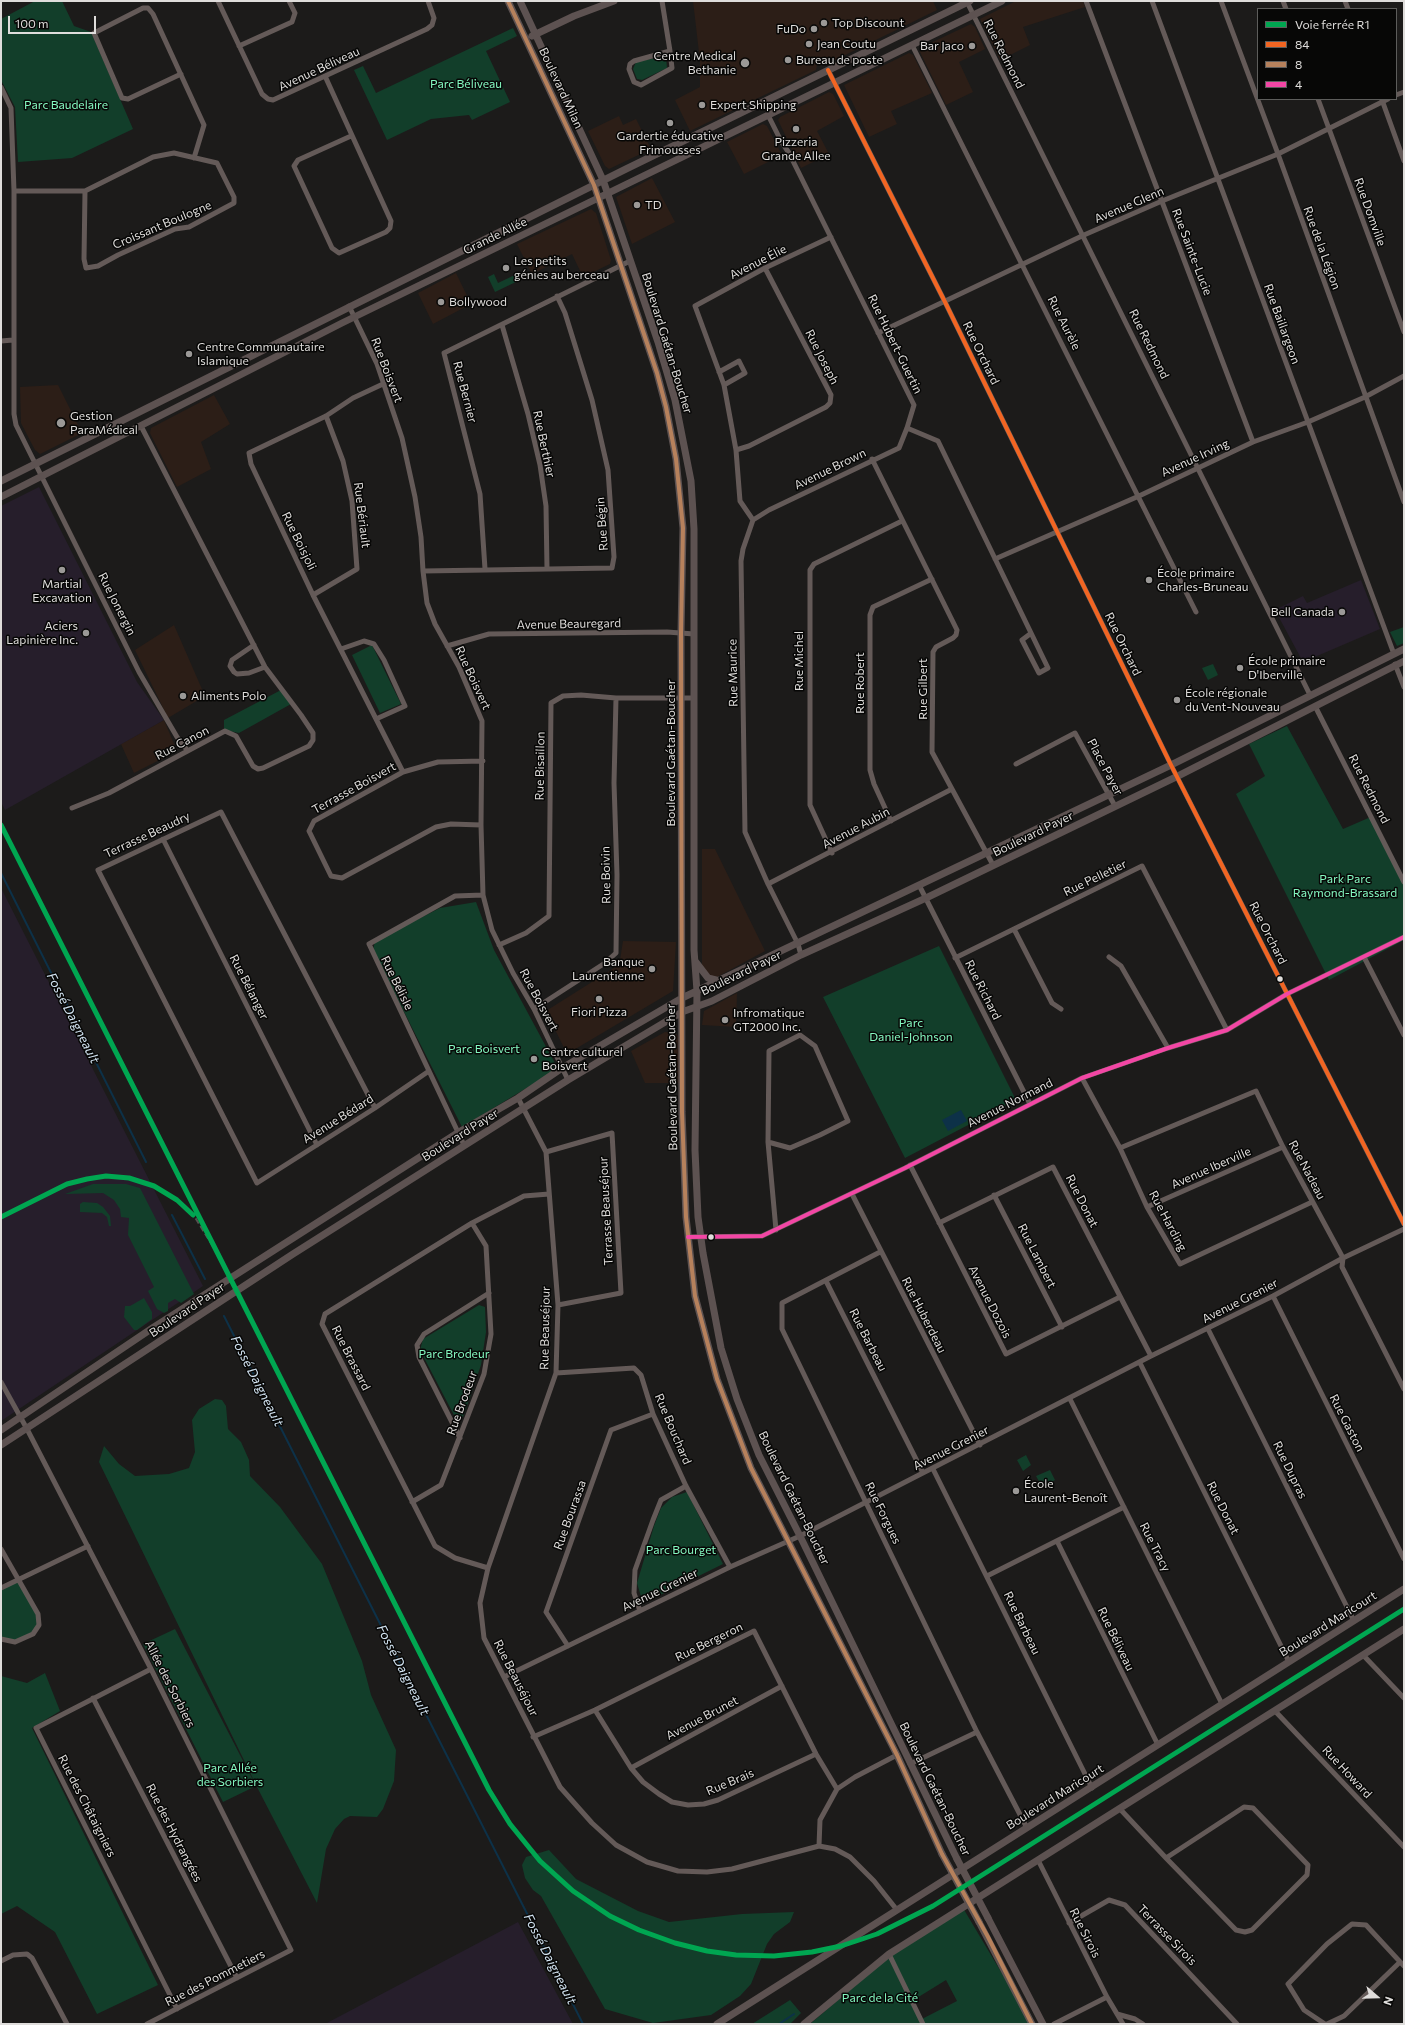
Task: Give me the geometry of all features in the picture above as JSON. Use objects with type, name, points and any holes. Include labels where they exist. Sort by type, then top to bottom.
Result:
[{"type":"main road","name":"Boulevard Milan","points":[[508,1],[594,186]]},
{"type":"main road","name":"Boulevard Milan","points":[[520,1],[603,180]]},
{"type":"main road","points":[[526,39],[605,2],[614,1]]},
{"type":"main road","name":"Grande Allée","points":[[1,497],[354,317],[1002,1]]},
{"type":"main road","name":"Grande Allée","points":[[1,481],[60,453],[349,306],[594,186],[603,180],[969,2]]},
{"type":"main road","name":"Boulevard Gaétan-Boucher","points":[[603,180],[658,342],[675,400],[691,481],[694,529],[694,862],[695,960],[697,992],[695,1150],[698,1217],[721,1348],[737,1400],[758,1455],[800,1536],[935,1816],[1043,2024]]},
{"type":"main road","name":"Boulevard Gaétan-Boucher","points":[[594,186],[660,386],[676,460],[683,528],[681,633],[682,1112],[688,1236],[695,1296],[717,1379],[752,1468],[898,1755],[925,1819],[942,1854],[988,1937],[1032,2024]]},
{"type":"main road","name":"Boulevard Payer","points":[[1,1430],[21,1418],[154,1327],[459,1132],[518,1098],[562,1068],[682,998],[1171,765],[1404,649]]},
{"type":"main road","name":"Boulevard Payer","points":[[1,1445],[293,1254],[464,1145],[523,1110],[568,1080],[682,1012],[712,1000],[801,955],[926,898],[1178,776],[1395,664],[1404,661]]},
{"type":"main road","points":[[682,862],[694,862]]},
{"type":"main road","points":[[695,960],[708,978],[720,981]]},
{"type":"main road","points":[[621,1033],[628,1044]]},
{"type":"main road","points":[[286,1243],[293,1254]]},
{"type":"main road","name":"Boulevard Maricourt","points":[[717,2024],[1026,1828],[1092,1788],[1404,1589]]},
{"type":"main road","points":[[804,2024],[889,1954],[1404,1629]]},
{"type":"street","name":"Avenue Béliveau","points":[[218,1],[262,94],[268,99],[278,98],[427,29],[432,25],[434,18],[428,1]]},
{"type":"street","points":[[239,46],[292,22],[295,15],[289,1]]},
{"type":"street","points":[[662,1],[670,51],[672,66],[670,70],[641,85],[634,82],[629,69],[630,64],[634,61],[670,51]]},
{"type":"street","name":"Rue Sainte-Lucie","points":[[1086,1],[1253,442]]},
{"type":"street","name":"Rue Baillargeon","points":[[1152,1],[1394,654]]},
{"type":"street","name":"Rue de la Légion","points":[[1221,1],[1257,98]]},
{"type":"street","name":"Rue Redmond","points":[[969,2],[973,15],[1084,235],[1310,695]]},
{"type":"street","points":[[181,74],[128,99],[122,98],[94,33],[143,8],[148,8],[154,14],[204,125],[194,158]]},
{"type":"street","name":"Rue Aurèle","points":[[912,45],[1196,612]]},
{"type":"street","name":"Rue Orchard","points":[[828,70],[946,302],[1171,765],[1178,776],[1404,1224]]},
{"type":"street","points":[[325,76],[391,224],[386,232],[339,253],[335,252],[331,246],[294,166],[298,160],[351,136]]},
{"type":"street","name":"Rue Jonergin","points":[[1,87],[11,108],[14,191],[13,340],[15,422],[139,672],[177,737],[187,750]]},
{"type":"street","name":"Rue de la Légion","points":[[1258,100],[1404,502]]},
{"type":"street","name":"Rue Domville","points":[[1318,100],[1404,332]]},
{"type":"street","points":[[1382,100],[1404,161]]},
{"type":"street","name":"Avenue Glenn","points":[[878,333],[946,302],[1084,235],[1162,201],[1218,180],[1278,154],[1329,129],[1382,100]]},
{"type":"street","name":"Rue Hubert-Guertin","points":[[768,114],[914,405],[907,428]]},
{"type":"street","name":"Croissant Boulogne","points":[[14,191],[85,191],[152,157],[174,153],[217,163],[234,197],[234,203],[190,227],[175,229],[118,255],[98,266],[86,268],[84,259],[85,191]]},
{"type":"street","name":"Avenue Élie","points":[[719,372],[695,306],[765,268],[831,238]]},
{"type":"street","name":"Rue Bernier","points":[[485,569],[480,494],[444,354],[557,296],[630,261]]},
{"type":"street","name":"Rue Joseph","points":[[736,450],[749,446],[826,407],[830,403],[831,395],[765,268]]},
{"type":"street","name":"Rue Bégin","points":[[423,570],[547,570],[612,568],[614,557],[608,470],[592,400],[565,313],[557,296]]},
{"type":"street","name":"Rue Boisvert","points":[[349,306],[373,356],[402,438],[415,497],[421,537],[427,602],[435,624],[458,667],[482,721],[483,761],[481,825],[484,895],[492,930],[534,1009],[568,1080]]},
{"type":"street","name":"Rue Berthier","points":[[502,325],[528,414],[540,465],[546,506],[547,570]]},
{"type":"street","points":[[1,340],[13,340]]},
{"type":"street","points":[[724,385],[745,373],[739,361],[719,372],[724,385],[736,450],[740,501],[753,520]]},
{"type":"street","name":"Avenue Irving","points":[[995,559],[1139,496],[1253,442],[1308,422],[1365,397],[1404,376]]},
{"type":"street","name":"Rue Boisjoli","points":[[384,384],[354,398],[326,416],[249,453],[250,464],[313,595],[403,772]]},
{"type":"street","name":"Rue Bériault","points":[[313,595],[357,569],[352,501],[343,461],[326,416]]},
{"type":"street","name":"Rue Canon","points":[[72,808],[109,793],[225,731],[236,736],[253,766],[258,769],[309,746],[313,740],[313,733],[302,715],[265,667],[141,426]]},
{"type":"street","points":[[907,428],[938,441],[1030,634],[1036,640],[1048,668],[1039,673],[1022,640],[1030,634]]},
{"type":"street","name":"Avenue Brown","points":[[753,520],[769,510],[872,459],[899,448],[907,428]]},
{"type":"street","name":"Rue Gilbert","points":[[872,459],[957,630],[956,635],[953,638],[936,647],[933,652],[932,752],[984,853],[993,865]]},
{"type":"street","name":"Rue Maurice","points":[[753,520],[743,549],[741,561],[745,832],[768,884],[798,944],[801,955]]},
{"type":"street","name":"Rue Michel","points":[[832,853],[810,805],[810,570],[814,564],[902,521]]},
{"type":"street","name":"Rue Robert","points":[[891,821],[874,784],[870,770],[870,615],[873,607],[932,579]]},
{"type":"street","name":"Avenue Beauregard","points":[[446,646],[490,634],[694,634]]},
{"type":"street","points":[[341,649],[364,641],[374,644],[384,660],[405,706],[376,719]]},
{"type":"street","points":[[254,645],[232,660],[230,666],[237,674],[249,673],[265,667]]},
{"type":"street","points":[[1395,664],[1404,687]]},
{"type":"street","name":"Rue Bisaillon","points":[[499,945],[526,933],[549,916],[551,703],[562,696],[575,695],[616,698],[694,698]]},
{"type":"street","name":"Rue Boivin","points":[[534,1009],[605,963],[616,953],[617,875],[614,783],[616,698]]},
{"type":"street","name":"Rue Redmond","points":[[1315,706],[1404,882]]},
{"type":"street","name":"Place Payer","points":[[1016,764],[1075,733],[1115,806]]},
{"type":"street","name":"Terrasse Boisvert","points":[[481,825],[451,824],[436,827],[342,878],[331,876],[309,831],[314,821],[403,772],[438,762],[483,761]]},
{"type":"street","name":"Avenue Aubin","points":[[768,884],[832,853],[952,790]]},
{"type":"street","name":"Terrasse Beaudry","points":[[257,1183],[98,870],[221,812],[375,1108]]},
{"type":"street","name":"Rue Bélanger","points":[[163,839],[317,1145]]},
{"type":"street","name":"Rue Pelletier","points":[[955,958],[1142,866],[1227,1030]]},
{"type":"street","name":"Rue Richard","points":[[919,885],[1030,1104]]},
{"type":"street","name":"Rue Bélisle","points":[[464,1145],[368,944],[455,896],[484,895]]},
{"type":"street","points":[[1014,929],[1052,1002],[1061,1009]]},
{"type":"street","name":"Avenue Normand","points":[[688,1236],[762,1236],[910,1166],[1082,1078],[1168,1048],[1227,1030],[1287,994],[1404,937]]},
{"type":"street","points":[[1109,957],[1121,966],[1168,1048]]},
{"type":"street","points":[[1364,957],[1404,1035]]},
{"type":"street","points":[[768,1142],[790,1148],[848,1121],[815,1046],[800,1035],[769,1051],[768,1142],[776,1230]]},
{"type":"street","name":"Avenue Bédard","points":[[257,1183],[375,1108],[429,1071]]},
{"type":"street","name":"Rue Harding","points":[[1082,1078],[1120,1148],[1147,1207],[1180,1264],[1312,1202]]},
{"type":"street","name":"Rue Nadeau","points":[[1120,1148],[1256,1091],[1283,1148],[1343,1258],[1342,1267],[1404,1389]]},
{"type":"street","name":"Rue Beauséjour","points":[[518,1098],[546,1152],[558,1305],[556,1373],[488,1568],[480,1603],[484,1638],[560,1787],[592,1823],[616,1845],[647,1862],[678,1871],[707,1872],[732,1869],[819,1846],[835,1849],[850,1857],[874,1881],[897,1910]]},
{"type":"street","name":"Terrasse Beauséjour","points":[[546,1152],[612,1133],[621,1293],[558,1305]]},
{"type":"street","name":"Avenue Iberville","points":[[1147,1207],[1283,1148]]},
{"type":"street","name":"Avenue Dozois","points":[[910,1166],[1006,1354],[1120,1297]]},
{"type":"street","name":"Rue Donat","points":[[939,1223],[1053,1167],[1151,1356]]},
{"type":"street","name":"Rue Brassard","points":[[488,1568],[455,1558],[435,1546],[322,1324],[325,1314],[472,1223],[524,1196],[549,1194]]},
{"type":"street","name":"Rue Huberdeau","points":[[852,1194],[880,1252],[980,1445]]},
{"type":"street","name":"Rue Lambert","points":[[994,1195],[1062,1327]]},
{"type":"street","name":"Rue Brodeur","points":[[412,1502],[441,1485],[484,1374],[491,1334],[486,1246],[472,1223]]},
{"type":"street","name":"Avenue Grenier","points":[[504,1677],[730,1567],[800,1536],[1070,1399],[1151,1356],[1273,1296],[1343,1258],[1404,1230]]},
{"type":"street","name":"Rue Forgues","points":[[880,1252],[782,1303],[782,1328],[977,1732],[1026,1828]]},
{"type":"street","name":"Rue Barbeau","points":[[826,1281],[923,1473]]},
{"type":"street","points":[[460,1438],[419,1357],[417,1345],[424,1334],[489,1293]]},
{"type":"street","name":"Rue Gaston","points":[[1273,1296],[1404,1559]]},
{"type":"street","name":"Rue Dupras","points":[[1208,1329],[1354,1621]]},
{"type":"street","name":"Rue Donat","points":[[1140,1363],[1289,1662]]},
{"type":"street","name":"Rue Bouchard","points":[[556,1373],[634,1368],[641,1375],[653,1414],[686,1486],[730,1567]]},
{"type":"street","name":"Allée des Sorbiers","points":[[1,1382],[88,1546],[292,1950]]},
{"type":"street","name":"Rue Tracy","points":[[1070,1399],[1222,1704]]},
{"type":"street","name":"Rue Bourassa","points":[[568,1646],[546,1612],[611,1430],[653,1414]]},
{"type":"street","name":"Rue Barbeau","points":[[932,1469],[1092,1788]]},
{"type":"street","points":[[640,1611],[634,1592],[635,1570],[653,1520],[661,1500],[686,1486]]},
{"type":"street","points":[[987,1576],[1124,1507]]},
{"type":"street","name":"Rue Béliveau","points":[[1057,1541],[1158,1745]]},
{"type":"street","points":[[1,1588],[88,1546]]},
{"type":"street","points":[[1,1549],[38,1614],[39,1625],[33,1634],[15,1642],[1,1639]]},
{"type":"street","name":"Rue Bergeron","points":[[534,1737],[595,1710],[754,1631],[816,1754],[837,1789]]},
{"type":"street","points":[[1363,1655],[1404,1698]]},
{"type":"street","name":"Rue des Châtaigniers","points":[[151,1669],[36,1728],[177,2009]]},
{"type":"street","name":"Avenue Brunet","points":[[631,1768],[782,1686]]},
{"type":"street","name":"Rue des Hydrangées","points":[[93,1698],[237,1978]]},
{"type":"street","name":"Rue Brais","points":[[595,1710],[631,1768],[643,1782],[672,1802],[704,1804],[718,1800],[816,1754]]},
{"type":"street","name":"Rue Howard","points":[[1275,1711],[1404,1847]]},
{"type":"street","points":[[910,1764],[977,1732]]},
{"type":"street","points":[[819,1846],[820,1820],[837,1789],[855,1777],[898,1755]]},
{"type":"street","points":[[1120,1809],[1166,1858],[1236,1930],[1245,1932],[1252,1930],[1306,1875],[1308,1865],[1253,1808],[1244,1807],[1166,1858]]},
{"type":"street","name":"Rue Sirois","points":[[1038,1860],[1107,1997],[1123,2024]]},
{"type":"street","name":"Terrasse Sirois","points":[[1069,1923],[1109,1900],[1125,1905],[1237,2024]]},
{"type":"street","points":[[1352,1924],[1366,1925],[1402,1964],[1344,2016],[1326,2024],[1304,2010],[1288,1984],[1327,1944],[1352,1924]]},
{"type":"street","name":"Rue des Pommetiers","points":[[147,2024],[292,1950]]},
{"type":"street","points":[[1,1961],[14,1955],[27,1954],[32,1958],[67,2024]]},
{"type":"street","points":[[889,1954],[923,2024]]},
{"type":"street","points":[[1054,2024],[1107,1997]]},
{"type":"street","points":[[1117,2014],[1135,2019],[1143,2024]]},
{"type":"shaded area","points":[[693,1],[933,1],[937,10],[835,60],[830,59],[817,65],[816,70],[690,131],[675,100],[700,87],[700,61]]},
{"type":"shaded area","points":[[1016,1],[1083,1],[1085,7],[1023,27],[1030,45],[1000,60],[980,19]]},
{"type":"shaded area","points":[[971,24],[975,27],[985,49],[959,62],[973,92],[946,105],[920,52],[920,48]]},
{"type":"shaded area","points":[[909,53],[913,55],[932,93],[891,111],[897,124],[869,137],[844,85]]},
{"type":"shaded area","points":[[829,92],[833,94],[844,116],[817,131],[829,154],[801,168],[778,120],[780,117]]},
{"type":"shaded area","points":[[619,116],[623,125],[636,119],[651,149],[609,169],[605,166],[588,131]]},
{"type":"shaded area","points":[[763,124],[767,126],[782,155],[744,174],[727,142]]},
{"type":"shaded area","points":[[652,178],[675,222],[632,244],[616,197]]},
{"type":"shaded area","points":[[591,209],[596,213],[611,260],[610,264],[583,277],[572,254],[532,274],[517,244]]},
{"type":"shaded area","points":[[456,273],[471,304],[433,324],[418,293]]},
{"type":"shaded area","points":[[58,385],[82,433],[40,454],[35,450],[21,423],[20,387]]},
{"type":"shaded area","points":[[214,395],[230,424],[201,442],[211,469],[177,487],[150,433],[151,428]]},
{"type":"shaded area","points":[[39,487],[137,682],[164,720],[5,810],[1,802],[1,506]]},
{"type":"shaded area","points":[[1361,580],[1380,629],[1303,662],[1275,610],[1303,596],[1307,603]]},
{"type":"shaded area","points":[[174,625],[205,696],[168,718],[135,650]]},
{"type":"shaded area","points":[[164,720],[177,751],[134,773],[121,744]]},
{"type":"shaded area","points":[[702,849],[715,849],[765,951],[717,977],[712,977],[702,969]]},
{"type":"shaded area","points":[[1,888],[203,1286],[1,1421]]},
{"type":"shaded area","points":[[623,941],[676,942],[673,991],[567,1054],[546,1011],[614,968],[620,960]]},
{"type":"shaded area","points":[[737,993],[736,1027],[702,1025],[704,1011]]},
{"type":"shaded area","points":[[665,1032],[675,1033],[679,1037],[679,1083],[645,1083],[631,1051]]},
{"type":"shaded area","points":[[518,1922],[573,2024],[325,2024]]},
{"type":"green space","name":"Parc Baudelaire","points":[[35,1],[62,1],[74,26],[91,32],[133,129],[72,158],[18,162],[15,107],[1,80],[1,19]]},
{"type":"green space","name":"Parc Béliveau","points":[[513,28],[517,36],[486,51],[510,102],[472,120],[469,115],[431,119],[387,140],[354,70],[363,66],[376,93]]},
{"type":"green space","points":[[666,56],[667,68],[642,80],[637,79],[633,69],[636,62]]},
{"type":"green space","points":[[519,273],[522,279],[495,292],[488,277],[494,274],[498,283]]},
{"type":"green space","points":[[1404,627],[1404,643],[1397,646],[1390,632]]},
{"type":"green space","points":[[372,645],[401,704],[380,713],[352,655]]},
{"type":"green space","points":[[1213,664],[1218,675],[1208,680],[1202,668]]},
{"type":"green space","points":[[281,690],[291,704],[239,733],[224,730],[224,720]]},
{"type":"green space","name":"Park Parc Raymond-Brassard","points":[[1287,726],[1343,829],[1373,816],[1404,879],[1404,940],[1329,980],[1236,794],[1265,776],[1249,744]]},
{"type":"green space","name":"Parc Boisvert","points":[[476,902],[494,950],[558,1069],[462,1127],[373,950],[375,941],[440,908]]},
{"type":"green space","name":"Parc Daniel-Johnson","points":[[939,946],[1016,1100],[905,1158],[823,997]]},
{"type":"green space","points":[[93,1184],[126,1184],[140,1188],[194,1294],[181,1303],[175,1299],[168,1303],[168,1311],[164,1313],[157,1309],[148,1291],[154,1287],[128,1235],[129,1218],[121,1217],[120,1209],[114,1200],[103,1193],[65,1194]]},
{"type":"green space","points":[[83,1202],[97,1203],[103,1207],[110,1216],[111,1226],[109,1226],[107,1217],[102,1213],[80,1212],[80,1204]]},
{"type":"green space","points":[[144,1298],[152,1312],[152,1319],[137,1330],[134,1330],[124,1317],[125,1306],[130,1306]]},
{"type":"green space","name":"Parc Brodeur","points":[[479,1305],[485,1307],[486,1332],[481,1365],[463,1417],[456,1419],[420,1350],[423,1339]]},
{"type":"green space","points":[[215,1399],[222,1400],[226,1406],[228,1429],[241,1442],[249,1460],[250,1476],[280,1507],[322,1564],[362,1661],[371,1695],[396,1750],[394,1781],[383,1809],[377,1817],[350,1816],[344,1819],[335,1829],[326,1849],[317,1903],[257,1787],[99,1462],[104,1446],[119,1464],[135,1476],[169,1474],[189,1468],[195,1452],[192,1420],[199,1409]]},
{"type":"green space","points":[[1026,1455],[1031,1465],[1023,1471],[1017,1460]]},
{"type":"green space","points":[[1050,1470],[1055,1480],[1042,1487],[1036,1476]]},
{"type":"green space","name":"Parc Bourget","points":[[687,1492],[723,1564],[646,1602],[642,1600],[637,1583],[654,1526],[661,1508],[672,1497]]},
{"type":"green space","points":[[18,1579],[38,1615],[39,1625],[33,1634],[15,1642],[1,1639],[1,1588]]},
{"type":"green space","name":"Parc Allée des Sorbiers","points":[[175,1629],[256,1786],[223,1802],[143,1644]]},
{"type":"green space","points":[[45,1673],[60,1711],[32,1728],[158,1985],[97,2014],[55,1932],[17,1906],[1,1914],[1,1676],[27,1683]]},
{"type":"green space","points":[[549,1850],[576,1879],[638,1911],[669,1922],[742,1914],[794,1912],[790,1922],[774,1934],[767,1944],[751,1984],[740,1996],[711,2015],[653,2023],[605,2009],[541,1896],[533,1890],[525,1878],[522,1865],[526,1857]]},
{"type":"green space","name":"Parc de la Cité","points":[[963,1908],[1032,2024],[810,2024],[889,1957],[920,2020],[957,2001],[946,1980],[912,2001],[889,1954]]},
{"type":"green space","points":[[790,2000],[801,2013],[790,2024],[752,2024]]},
{"type":"water","points":[[961,1110],[967,1121],[948,1131],[942,1120]]},
{"type":"waterway","name":"Fossé Daigneault","points":[[1,873],[146,1162]]},
{"type":"waterway","name":"Fossé Daigneault","points":[[172,1215],[205,1279]]},
{"type":"waterway","name":"Fossé Daigneault","points":[[224,1316],[583,2024]]},
{"type":"waterway","name":"Fossé Daigneault","points":[[779,2024],[794,2014]]},
{"type":"railway","points":[[1,1217],[76,1181],[106,1176],[129,1178],[154,1186],[177,1200],[196,1219],[222,1261]]},
{"type":"rail line","name":"R1","points":[[1,825],[489,1790],[510,1824],[540,1861],[573,1891],[610,1916],[639,1930],[675,1943],[707,1951],[736,1955],[774,1956],[812,1952],[841,1946],[877,1934],[933,1906],[1404,1609]]},
{"type":"rail line","name":"R1","points":[[1,1217],[67,1184],[106,1176],[129,1178],[154,1186],[177,1200],[193,1215]]},
{"type":"transit line","name":"8","points":[[508,1],[594,185],[657,373],[666,407],[676,459],[683,528],[681,633],[682,1112],[686,1217],[695,1296],[717,1379],[751,1468],[897,1755],[942,1854],[988,1937],[1032,2024]]},
{"type":"transit line","name":"84","points":[[828,70],[945,302],[1171,765],[1404,1224]]},
{"type":"transit line","name":"4","points":[[688,1237],[762,1236],[905,1168],[1082,1078],[1168,1048],[1227,1030],[1287,994],[1404,937]]},
{"type":"place","name":"Top Discount","points":[[824,23]]},
{"type":"place","name":"FuDo","points":[[814,29]]},
{"type":"place","name":"Jean Coutu","points":[[809,44]]},
{"type":"place","name":"Bar Jaco","points":[[972,46]]},
{"type":"place","name":"Bureau de poste","points":[[788,60]]},
{"type":"place","name":"Centre Medical Bethanie","points":[[745,63]]},
{"type":"place","name":"Expert Shipping","points":[[702,105]]},
{"type":"place","name":"Gardertie éducative Frimousses","points":[[670,123]]},
{"type":"place","name":"Pizzeria Grande Allee","points":[[796,129]]},
{"type":"place","name":"TD","points":[[637,205]]},
{"type":"place","name":"Les petits génies au berceau","points":[[506,268]]},
{"type":"place","name":"Bollywood","points":[[441,302]]},
{"type":"place","name":"Centre Communautaire Islamique","points":[[189,354]]},
{"type":"place","name":"Gestion ParaMédical","points":[[61,423]]},
{"type":"place","name":"Martial Excavation","points":[[62,570]]},
{"type":"place","name":"École primaire Charles-Bruneau","points":[[1149,580]]},
{"type":"place","name":"Bell Canada","points":[[1342,612]]},
{"type":"place","name":"Aciers Lapinière Inc.","points":[[86,633]]},
{"type":"place","name":"École primaire D'Iberville","points":[[1240,668]]},
{"type":"place","name":"Aliments Polo","points":[[183,696]]},
{"type":"place","name":"École régionale du Vent-Nouveau","points":[[1177,700]]},
{"type":"place","name":"Banque Laurentienne","points":[[652,969]]},
{"type":"place","name":"Fiori Pizza","points":[[599,999]]},
{"type":"place","name":"Infromatique GT2000 Inc.","points":[[725,1020]]},
{"type":"place","name":"Centre culturel Boisvert","points":[[534,1059]]},
{"type":"place","name":"École Laurent-Benoît","points":[[1016,1491]]}]
